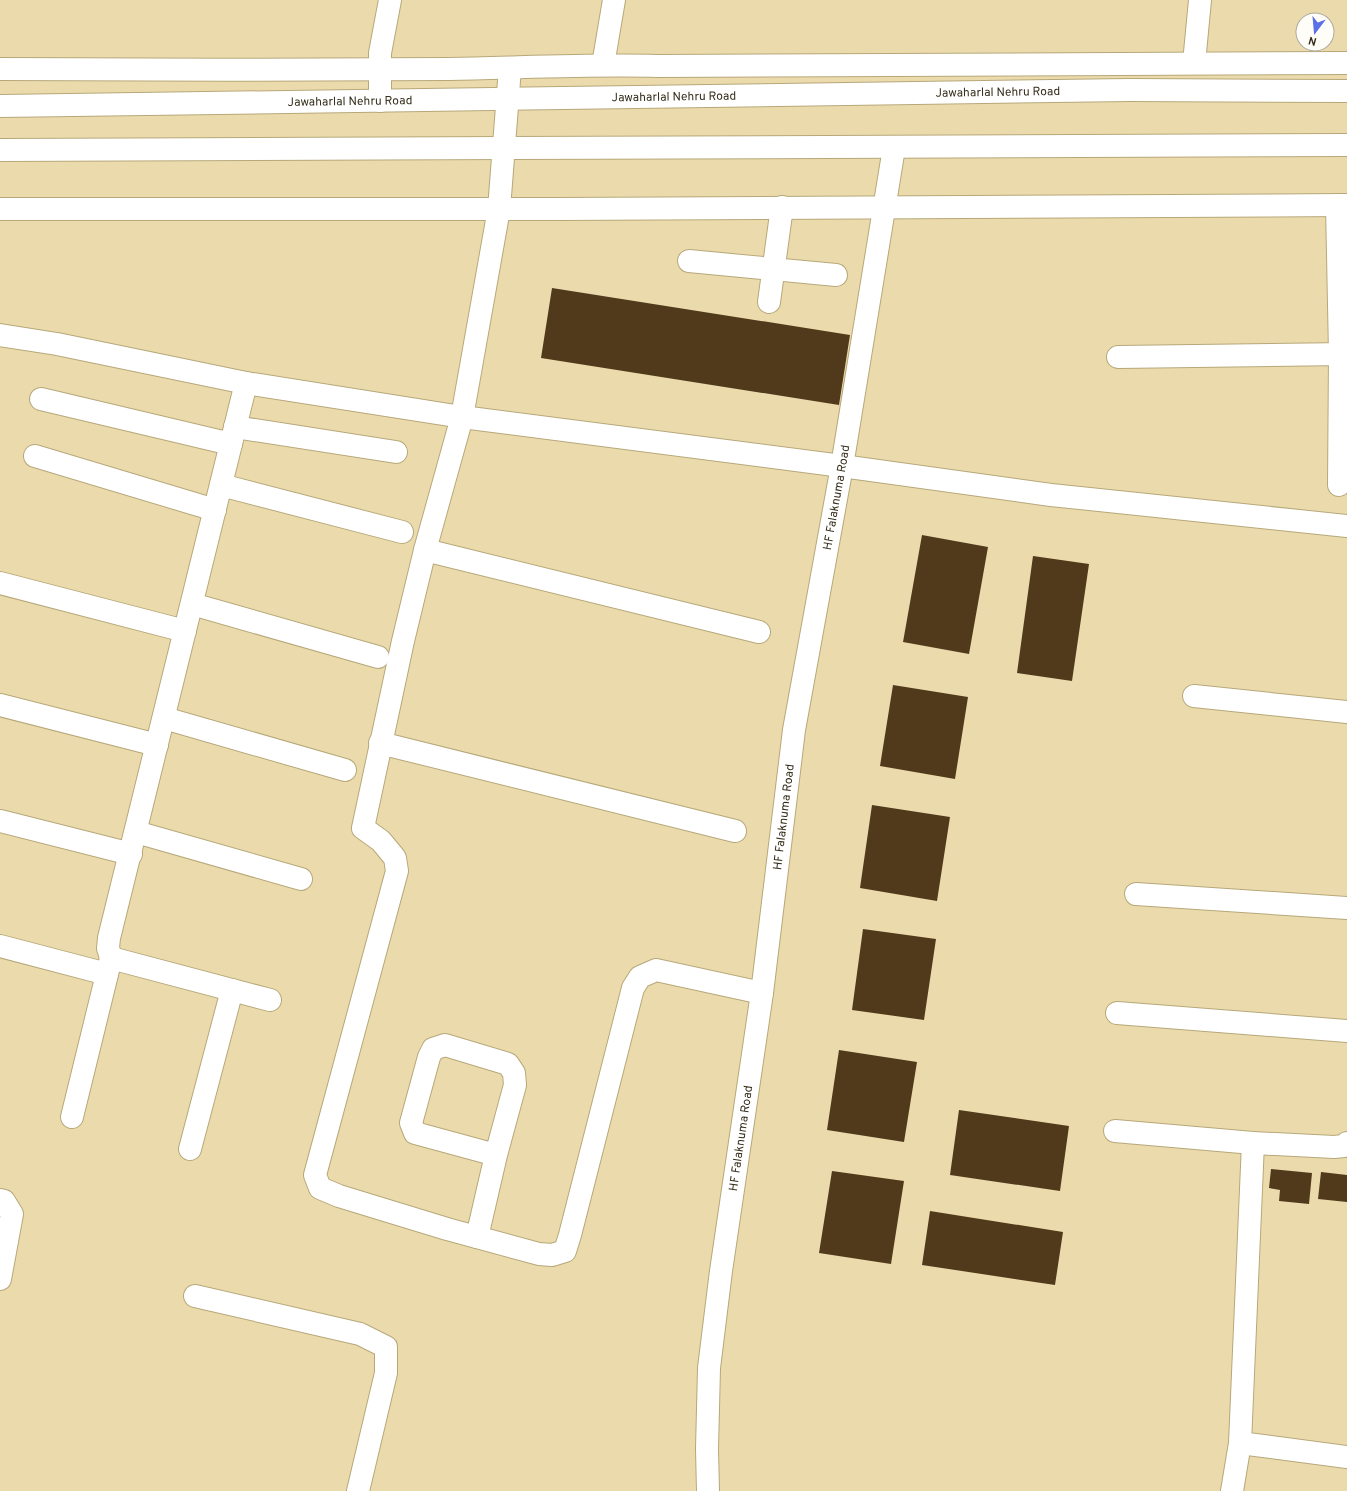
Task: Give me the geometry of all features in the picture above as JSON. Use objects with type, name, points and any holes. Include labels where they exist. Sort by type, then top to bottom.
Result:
[{"type":"street","points":[[380,101],[380,53],[390,0]]},
{"type":"street","points":[[603,65],[614,0]]},
{"type":"street","points":[[1194,63],[1200,0]]},
{"type":"street","points":[[0,69],[379,69],[510,68],[603,65],[1347,63]]},
{"type":"street","points":[[510,68],[499,209],[462,417],[425,550],[380,743],[363,828],[381,841],[395,858],[397,871],[315,1176],[320,1188],[339,1196],[539,1254],[552,1255],[565,1251],[634,988],[640,977],[656,970],[762,993]]},
{"type":"street","name":"Jawaharlal Nehru Road","points":[[0,106],[1130,90],[1347,91]]},
{"type":"street","points":[[0,150],[894,148],[1347,145]]},
{"type":"street","name":"HF Falaknuma Road","points":[[708,1491],[707,1449],[709,1368],[721,1271],[762,993],[794,730],[842,466],[894,148]]},
{"type":"street","points":[[0,209],[499,209],[1342,205],[1343,354],[1339,485]]},
{"type":"street","points":[[769,302],[782,207]]},
{"type":"street","points":[[688,261],[836,275]]},
{"type":"street","points":[[0,335],[57,344],[246,383],[462,417],[842,466],[1051,495],[1347,526]]},
{"type":"street","points":[[1118,357],[1343,354]]},
{"type":"street","points":[[72,1117],[109,966],[109,938],[131,854],[246,383]]},
{"type":"street","points":[[41,398],[233,435],[396,452]]},
{"type":"street","points":[[35,456],[215,510]]},
{"type":"street","points":[[221,485],[402,532]]},
{"type":"street","points":[[425,550],[759,632]]},
{"type":"street","points":[[0,583],[185,631]]},
{"type":"street","points":[[192,604],[378,657]]},
{"type":"street","points":[[1194,696],[1347,712]]},
{"type":"street","points":[[0,704],[157,745]]},
{"type":"street","points":[[164,718],[345,770]]},
{"type":"street","points":[[380,743],[735,831]]},
{"type":"street","points":[[0,821],[131,854]]},
{"type":"street","points":[[136,832],[301,880]]},
{"type":"street","points":[[1136,894],[1347,908]]},
{"type":"street","points":[[0,946],[232,990],[270,1000]]},
{"type":"street","points":[[190,1149],[232,990]]},
{"type":"street","points":[[1117,1013],[1347,1031]]},
{"type":"street","points":[[477,1237],[496,1155],[515,1085],[514,1073],[508,1064],[445,1045],[433,1049],[428,1057],[411,1123],[415,1133],[496,1155]]},
{"type":"street","points":[[1115,1131],[1253,1143],[1334,1146],[1344,1146],[1347,1143]]},
{"type":"street","points":[[1232,1491],[1240,1443],[1253,1143]]},
{"type":"street","points":[[0,1200],[4,1201],[12,1214],[0,1278]]},
{"type":"street","points":[[195,1296],[360,1334],[386,1347],[386,1373],[358,1491]]},
{"type":"street","points":[[1240,1443],[1347,1456]]},
{"type":"building","points":[[552,288],[850,335],[839,405],[541,358]]},
{"type":"building","points":[[922,535],[988,547],[969,654],[903,642]]},
{"type":"building","points":[[1033,556],[1089,564],[1072,681],[1017,673]]},
{"type":"building","points":[[893,685],[968,697],[955,779],[880,766]]},
{"type":"building","points":[[872,805],[950,817],[937,901],[860,888]]},
{"type":"building","points":[[863,929],[936,939],[924,1020],[852,1010]]},
{"type":"building","points":[[839,1050],[917,1062],[904,1142],[827,1130]]},
{"type":"building","points":[[959,1110],[1069,1126],[1060,1191],[950,1175]]},
{"type":"building","points":[[1271,1169],[1312,1173],[1309,1204],[1279,1201],[1280,1190],[1269,1188]]},
{"type":"building","points":[[832,1171],[904,1181],[891,1264],[819,1253]]},
{"type":"building","points":[[1321,1172],[1347,1175],[1347,1202],[1318,1199]]},
{"type":"building","points":[[930,1211],[1063,1232],[1055,1285],[922,1265]]}]
